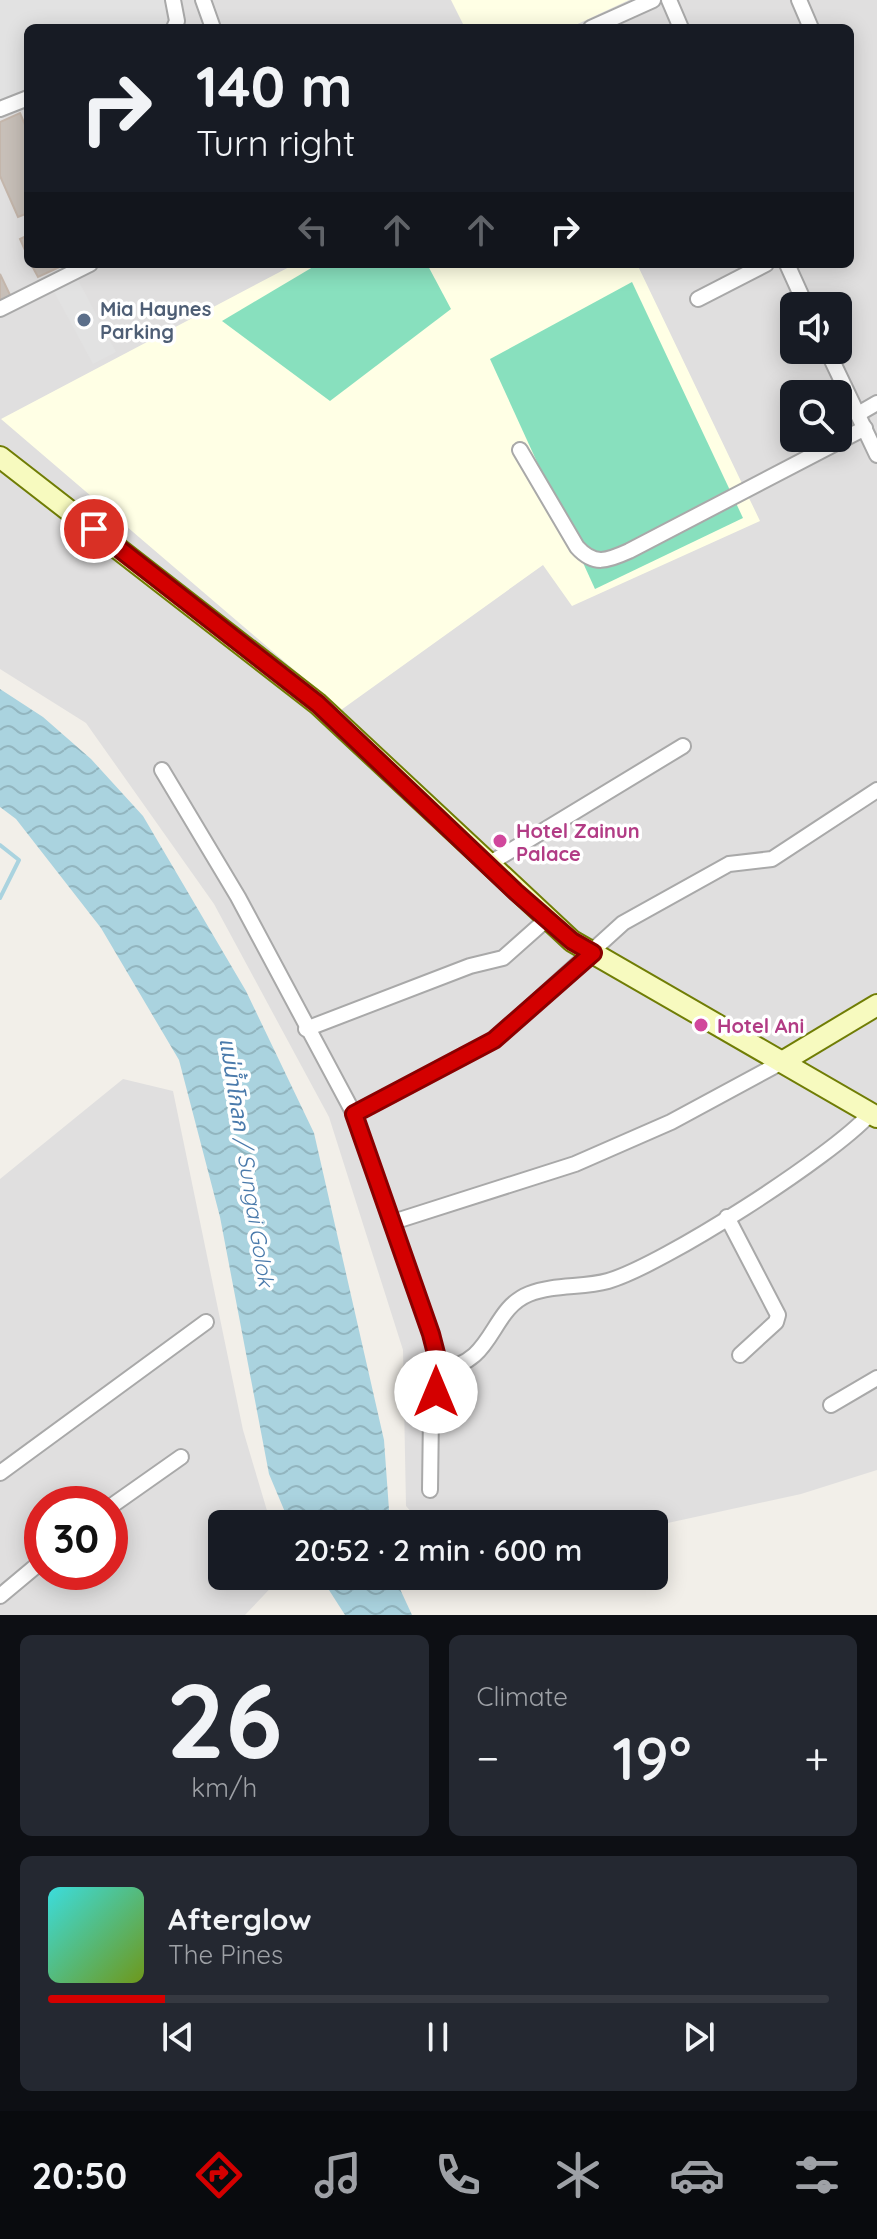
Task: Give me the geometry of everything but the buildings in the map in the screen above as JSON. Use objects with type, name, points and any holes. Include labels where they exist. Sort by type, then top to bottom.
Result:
[{"type":"main road","points":[[0,457],[318,704],[547,919],[593,953],[874,1116]]},
{"type":"main road","points":[[782,1062],[877,1005]]},
{"type":"street","points":[[173,0],[176,24]]},
{"type":"street","points":[[203,0],[212,24]]},
{"type":"street","points":[[600,24],[653,0]]},
{"type":"street","points":[[669,0],[679,24]]},
{"type":"street","points":[[799,0],[809,24]]},
{"type":"street","points":[[0,109],[24,100]]},
{"type":"street","points":[[0,309],[82,268]]},
{"type":"street","points":[[698,299],[758,268]]},
{"type":"street","points":[[789,268],[800,292]]},
{"type":"street","points":[[834,364],[877,455]]},
{"type":"street","points":[[858,414],[877,403]]},
{"type":"street","points":[[520,450],[577,547],[588,558],[597,561],[629,551],[865,428]]},
{"type":"street","points":[[487,865],[683,746]]},
{"type":"street","points":[[162,770],[238,897],[354,1114],[393,1222],[440,1369],[431,1414],[430,1490]]},
{"type":"street","points":[[354,1114],[494,1040],[623,923],[729,864],[772,859],[877,790]]},
{"type":"street","points":[[306,1029],[470,966],[503,958],[547,919]]},
{"type":"street","points":[[393,1222],[575,1164],[671,1122],[782,1062]]},
{"type":"street","points":[[440,1369],[457,1368],[484,1349],[508,1311],[529,1294],[606,1281],[627,1274],[727,1217],[874,1116]]},
{"type":"street","points":[[727,1217],[778,1315],[776,1322],[740,1355]]},
{"type":"street","points":[[0,1473],[206,1322]]},
{"type":"street","points":[[831,1405],[877,1378]]},
{"type":"street","points":[[128,1494],[181,1457]]},
{"type":"street","points":[[0,1596],[24,1576]]},
{"type":"shaded area","points":[[0,0],[877,0],[877,1470],[801,1494],[668,1523],[668,1510],[410,1510],[406,1506],[403,1350],[329,1117],[214,904],[86,723],[0,669]]},
{"type":"shaded area","points":[[0,0],[167,0],[174,17],[170,24],[24,24],[24,93],[0,102]]},
{"type":"shaded area","points":[[451,0],[629,0],[578,24],[463,24]]},
{"type":"shaded area","points":[[287,268],[639,268],[760,521],[572,606],[543,565],[341,710],[1,419]]},
{"type":"shaded area","name":"Mia Haynes Parking","points":[[76,276],[116,352],[93,364],[52,288]]},
{"type":"shaded area","points":[[123,1079],[173,1091],[243,1430],[267,1510],[208,1510],[208,1590],[269,1590],[245,1615],[0,1615],[0,1179]]},
{"type":"green space","points":[[311,268],[429,268],[451,309],[330,401],[222,321]]},
{"type":"green space","points":[[632,282],[743,518],[595,589],[490,359]]},
{"type":"water","name":"แม่น้ำโกลก / Sungai Golok","points":[[0,689],[43,717],[91,759],[143,816],[246,991],[314,1133],[384,1440],[389,1510],[284,1510],[269,1474],[220,1217],[179,1060],[101,928],[16,819],[0,807]]},
{"type":"water","points":[[329,1590],[400,1590],[412,1615],[345,1615]]},
{"type":"waterway","points":[[0,845],[19,860],[0,898]]},
{"type":"place","name":"Mia Haynes Parking","points":[[84,320]]},
{"type":"place","name":"Hotel Zainun Palace","points":[[500,841]]},
{"type":"place","name":"Hotel Ani","points":[[701,1025]]},
{"type":"route","points":[[94,529],[318,704],[516,892],[572,941],[593,953],[494,1040],[354,1114],[431,1334],[440,1369],[436,1392]]}]
